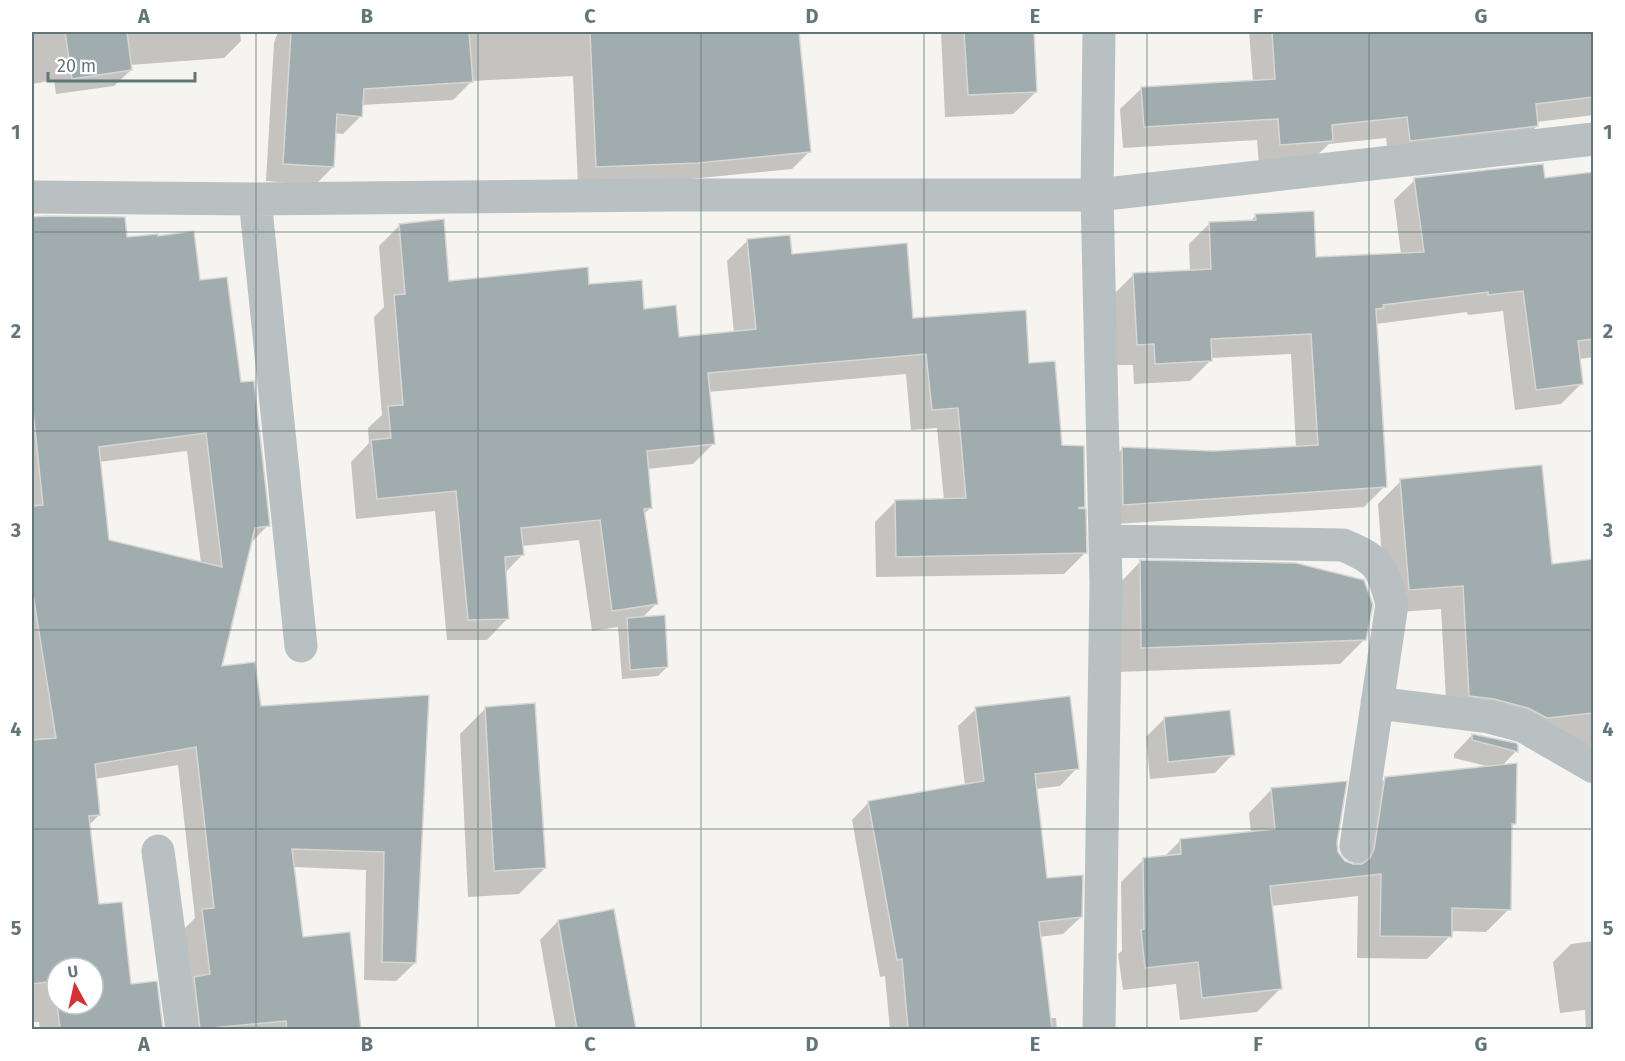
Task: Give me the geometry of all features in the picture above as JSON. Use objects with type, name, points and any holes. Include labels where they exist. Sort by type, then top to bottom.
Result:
[{"type":"street","points":[[1099,32],[1097,195],[1105,542],[1099,1029]]},
{"type":"street","points":[[32,197],[255,199],[675,195],[1097,195],[1593,139]]},
{"type":"street","points":[[255,199],[301,646]]},
{"type":"street","points":[[1105,542],[1343,545],[1368,555],[1384,573],[1392,604],[1356,846]]},
{"type":"street","points":[[1377,703],[1489,717],[1523,726],[1593,767]]},
{"type":"street","points":[[158,851],[182,1029]]},
{"type":"building","points":[[65,32],[127,32],[132,70],[72,79]]},
{"type":"building","points":[[291,32],[469,32],[473,82],[364,89],[362,117],[337,114],[334,167],[283,164]]},
{"type":"building","points":[[590,32],[799,32],[811,152],[698,163],[596,167]]},
{"type":"building","points":[[964,32],[1034,32],[1037,92],[968,95]]},
{"type":"building","points":[[1272,32],[1593,32],[1593,97],[1536,104],[1538,126],[1410,141],[1407,117],[1332,125],[1333,141],[1280,145],[1278,119],[1144,127],[1141,87],[1275,79]]},
{"type":"building","points":[[1543,164],[1545,178],[1593,172],[1593,339],[1578,341],[1583,384],[1536,390],[1523,291],[1488,295],[1488,292],[1383,305],[1384,308],[1376,309],[1387,487],[1123,505],[1122,447],[1213,451],[1318,445],[1311,334],[1211,339],[1212,361],[1155,364],[1154,344],[1137,345],[1133,273],[1211,269],[1209,222],[1256,220],[1255,214],[1314,211],[1316,257],[1424,252],[1414,178]]},
{"type":"building","points":[[32,217],[125,217],[127,237],[194,231],[200,280],[227,277],[241,382],[254,381],[270,526],[255,528],[222,666],[255,662],[261,706],[429,695],[416,963],[382,962],[384,852],[292,849],[303,937],[350,932],[361,1029],[287,1029],[286,1021],[200,1029],[194,977],[210,974],[202,909],[214,908],[196,747],[95,764],[100,815],[89,816],[99,904],[122,902],[131,984],[157,981],[163,1029],[60,1029],[58,1016],[105,1016],[105,956],[45,956],[45,982],[32,984],[32,740],[56,738],[32,588],[32,506],[43,505],[32,401]],"holes":[[[206,433],[222,567],[109,540],[99,447]]]},
{"type":"building","points":[[444,219],[449,281],[588,267],[589,284],[642,280],[644,309],[676,305],[679,337],[756,329],[747,239],[790,235],[792,254],[907,243],[913,318],[1026,310],[1029,363],[1055,361],[1062,445],[1084,446],[1085,507],[1078,508],[1086,509],[1087,553],[896,557],[895,500],[966,498],[958,408],[932,410],[926,354],[708,373],[715,444],[647,451],[652,508],[644,509],[658,604],[612,611],[600,520],[521,528],[524,555],[505,557],[509,619],[468,620],[456,491],[377,499],[371,440],[391,438],[388,406],[403,405],[394,295],[405,294],[399,224]]},
{"type":"building","points":[[1542,465],[1552,564],[1593,559],[1593,713],[1547,718],[1528,708],[1494,699],[1469,696],[1463,586],[1409,590],[1400,479]]},
{"type":"building","points":[[1140,560],[1296,563],[1364,580],[1373,605],[1366,640],[1141,648]]},
{"type":"building","points":[[665,615],[668,667],[630,670],[627,618]]},
{"type":"building","points":[[1070,696],[1079,769],[1035,774],[1047,878],[1083,875],[1082,917],[1039,922],[1052,1029],[908,1029],[902,959],[897,960],[868,801],[984,781],[975,707]]},
{"type":"building","points":[[535,703],[546,868],[494,871],[485,707]]},
{"type":"building","points":[[1230,710],[1235,755],[1168,762],[1164,717]]},
{"type":"building","points":[[1472,734],[1516,743],[1518,752],[1472,740]]},
{"type":"building","points":[[1517,763],[1516,824],[1512,824],[1511,910],[1452,908],[1452,937],[1380,936],[1381,874],[1270,886],[1282,989],[1202,998],[1198,962],[1145,968],[1141,930],[1144,929],[1143,858],[1181,854],[1180,839],[1275,829],[1271,788],[1347,781],[1337,843],[1338,852],[1345,861],[1362,864],[1370,858],[1374,849],[1385,777]]},
{"type":"building","points":[[614,909],[636,1029],[577,1029],[558,920]]}]
